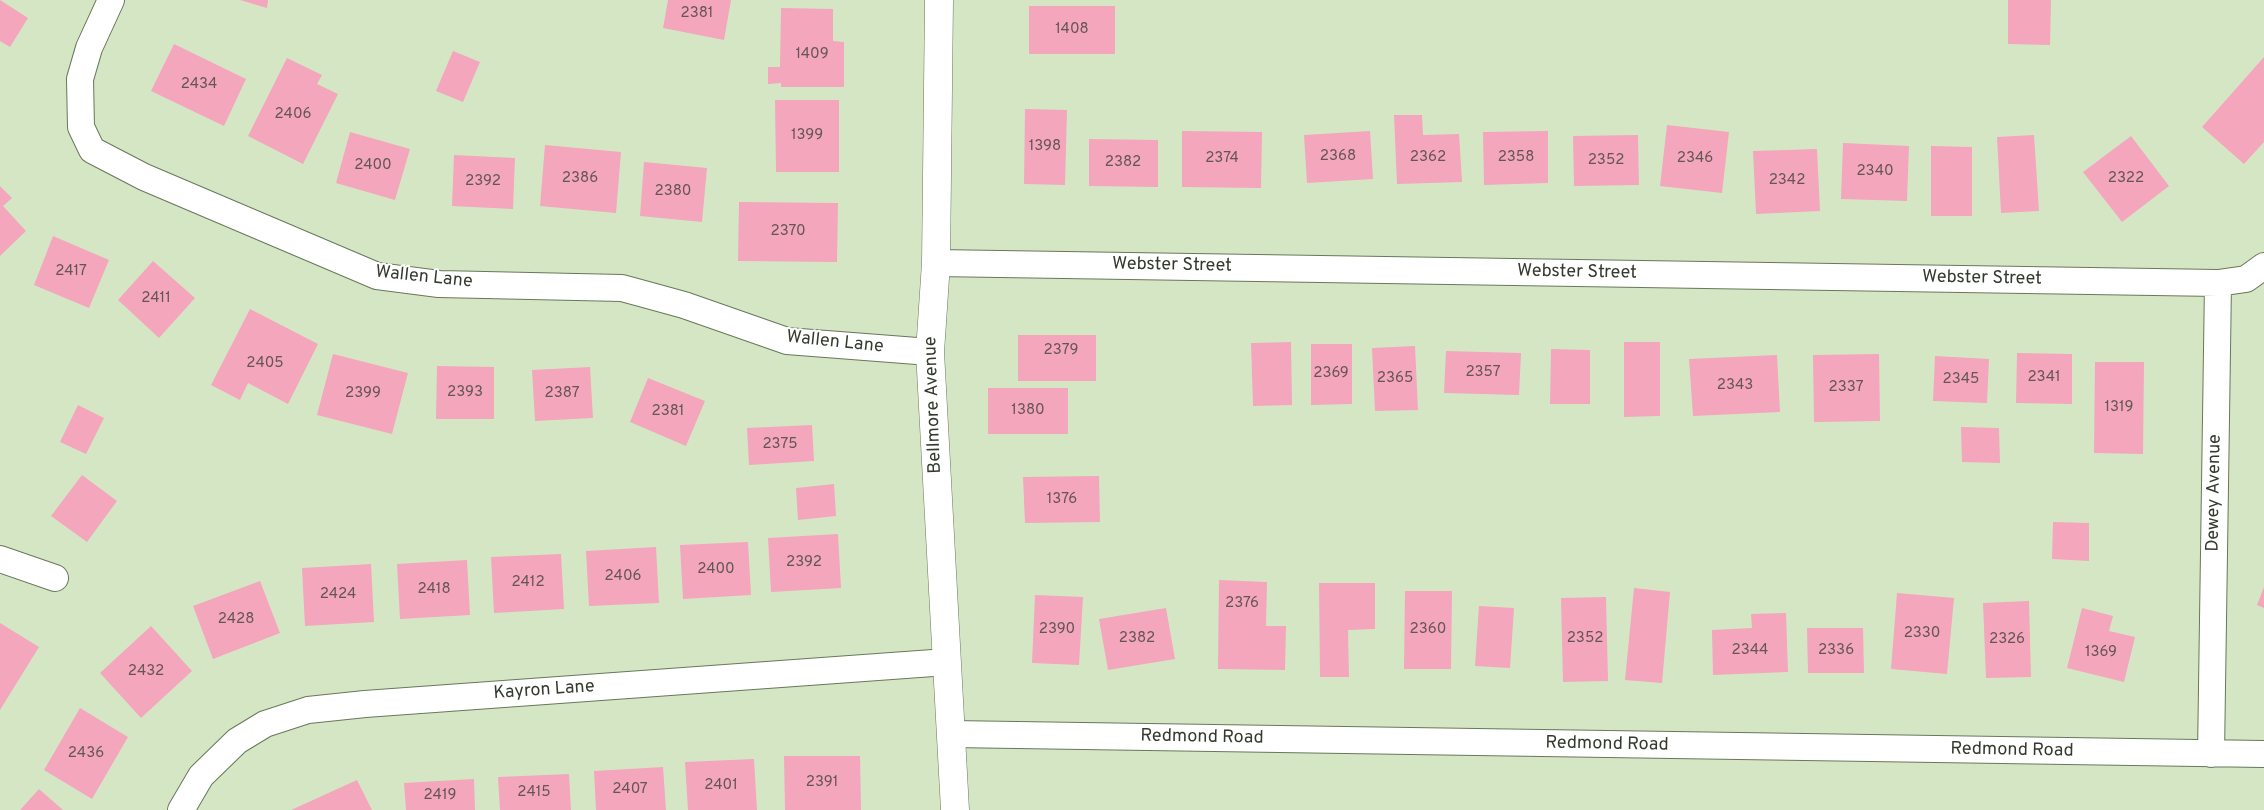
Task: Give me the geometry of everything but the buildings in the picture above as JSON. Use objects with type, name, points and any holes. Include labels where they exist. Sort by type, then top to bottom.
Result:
[{"type":"main road","name":"Bellmore Avenue","points":[[939,0],[936,263],[930,352],[955,810]]},
{"type":"street","name":"Wallen Lane","points":[[110,0],[88,48],[80,79],[81,126],[92,150],[153,181],[377,276],[439,284],[622,288],[684,305],[787,341],[930,352]]},
{"type":"street","name":"Webster Street","points":[[936,263],[2218,282]]},
{"type":"street","points":[[2218,282],[2246,279],[2264,266]]},
{"type":"street","name":"Dewey Avenue","points":[[2211,754],[2218,282]]},
{"type":"street","points":[[0,560],[55,578]]},
{"type":"street","name":"Kayron Lane","points":[[181,810],[201,776],[237,741],[265,724],[308,710],[365,704],[946,662]]},
{"type":"street","name":"Redmond Road","points":[[951,734],[2264,754]]}]
